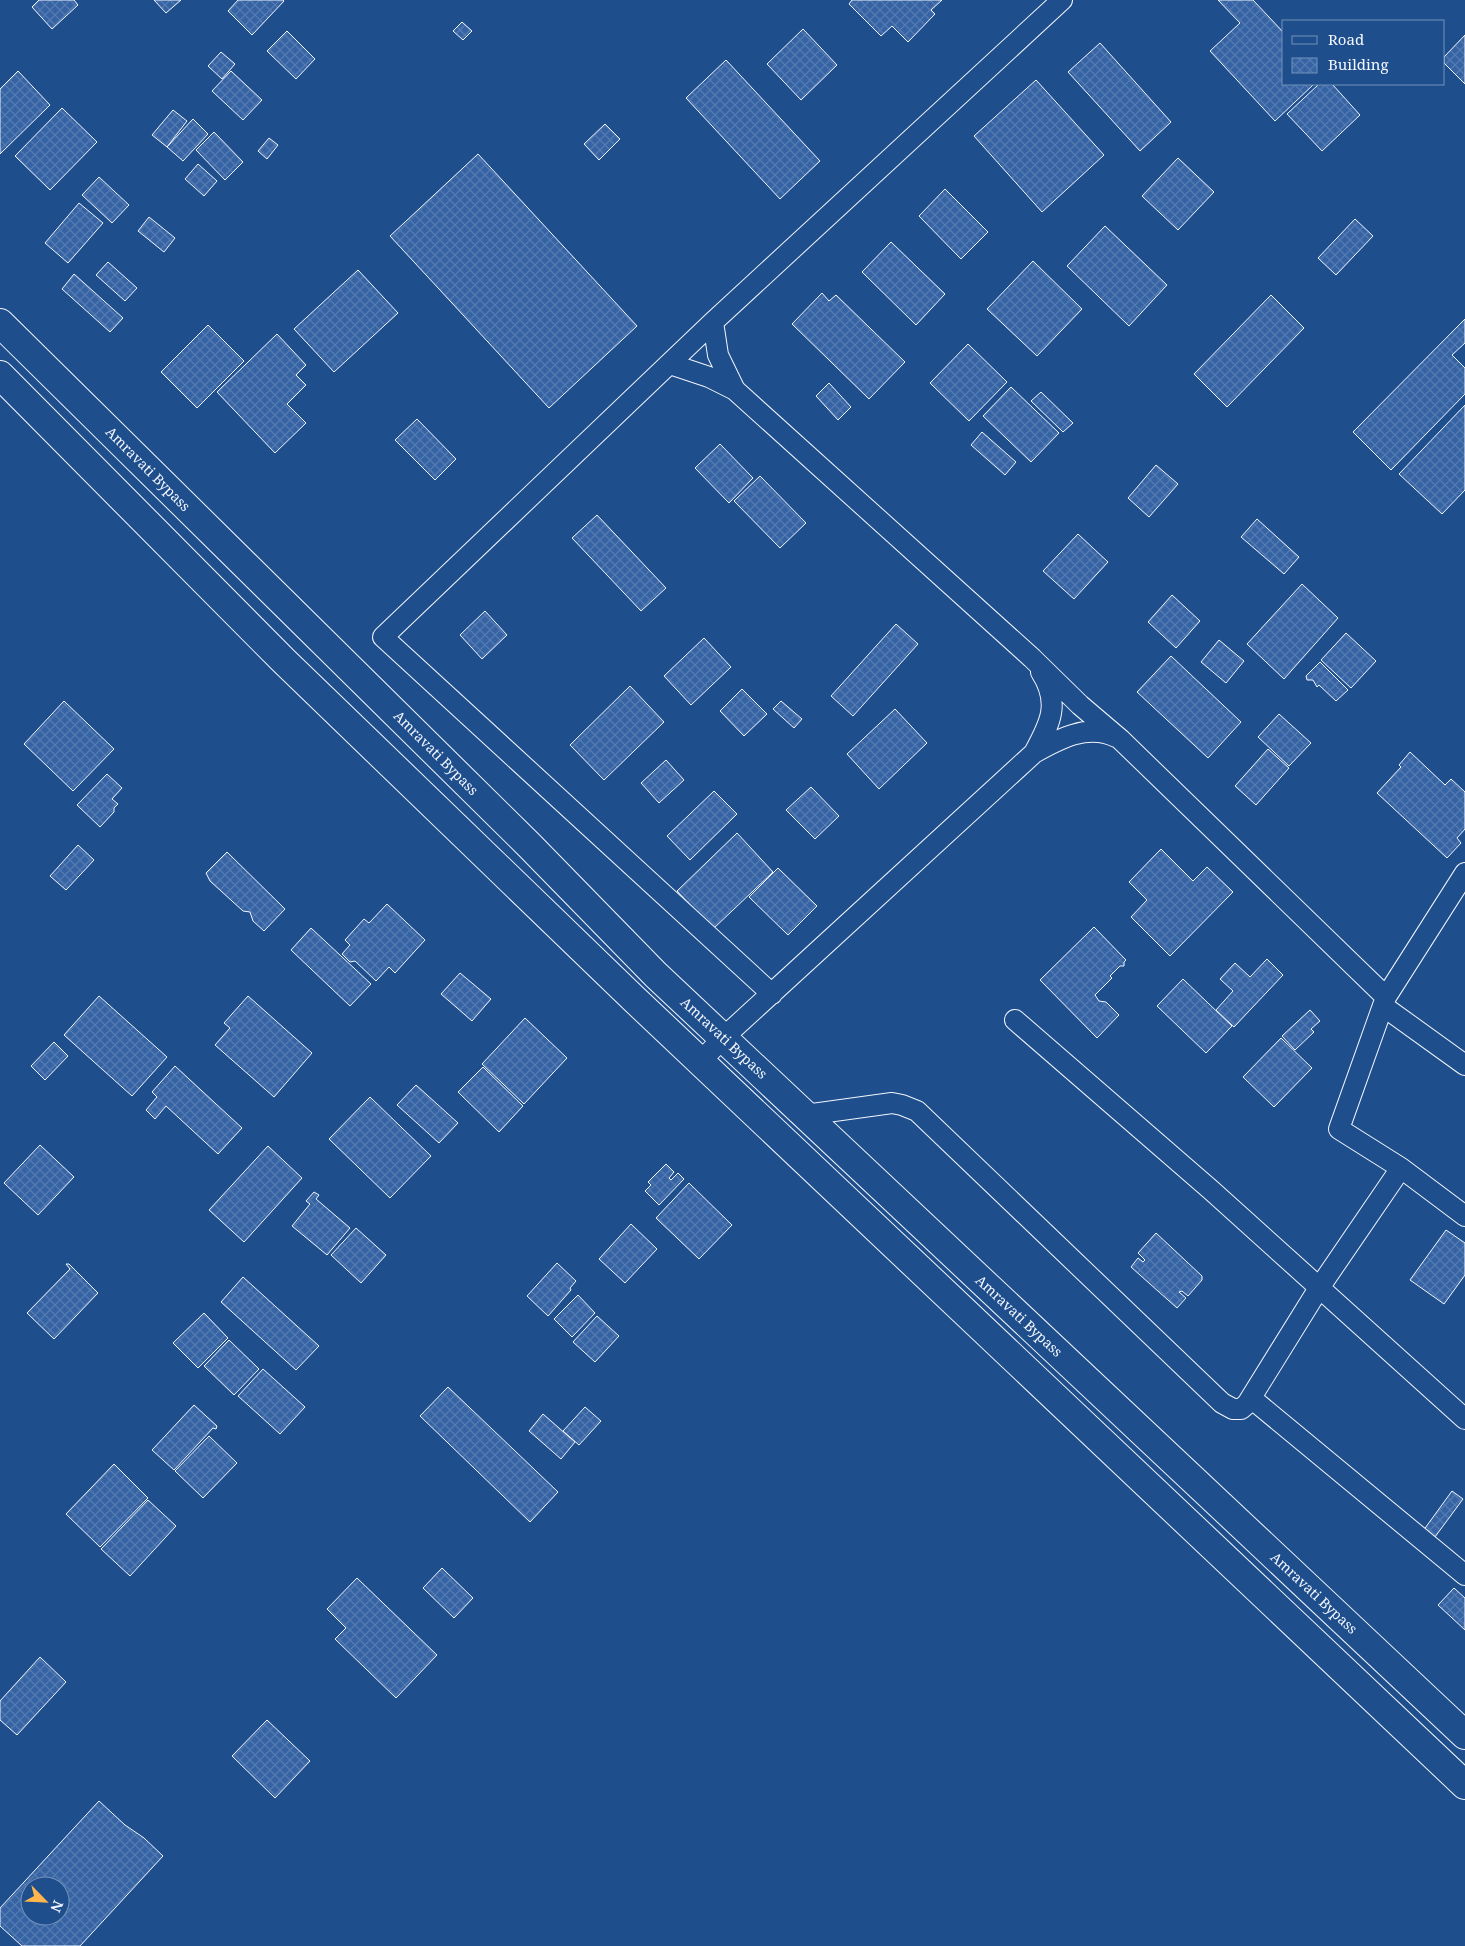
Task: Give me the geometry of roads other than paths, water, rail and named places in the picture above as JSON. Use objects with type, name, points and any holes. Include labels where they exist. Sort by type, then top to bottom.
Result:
[{"type":"highway","name":"Amravati Bypass","points":[[0,323],[522,838],[656,975],[1465,1735]]},
{"type":"highway","points":[[0,375],[284,661],[700,1062],[1465,1785]]},
{"type":"street","points":[[772,994],[383,636],[713,322],[1062,0]]},
{"type":"street","points":[[713,322],[718,356],[735,390]]},
{"type":"street","points":[[670,364],[709,376],[735,390],[1032,658],[1080,705],[1120,739],[1385,1002],[1465,1064]]},
{"type":"street","points":[[1032,658],[1046,679],[1054,703],[1048,727],[1034,753]]},
{"type":"street","points":[[700,1062],[1034,753],[1060,738],[1088,732],[1108,733],[1120,739]]},
{"type":"street","points":[[1465,873],[1385,1002],[1339,1129],[1401,1168],[1465,1216]]},
{"type":"street","points":[[1014,1020],[1211,1190],[1465,1419]]},
{"type":"street","points":[[805,1115],[892,1103],[917,1111],[1222,1404],[1233,1409],[1241,1409],[1252,1398],[1319,1288],[1401,1168]]},
{"type":"street","points":[[1252,1398],[1465,1575]]}]
